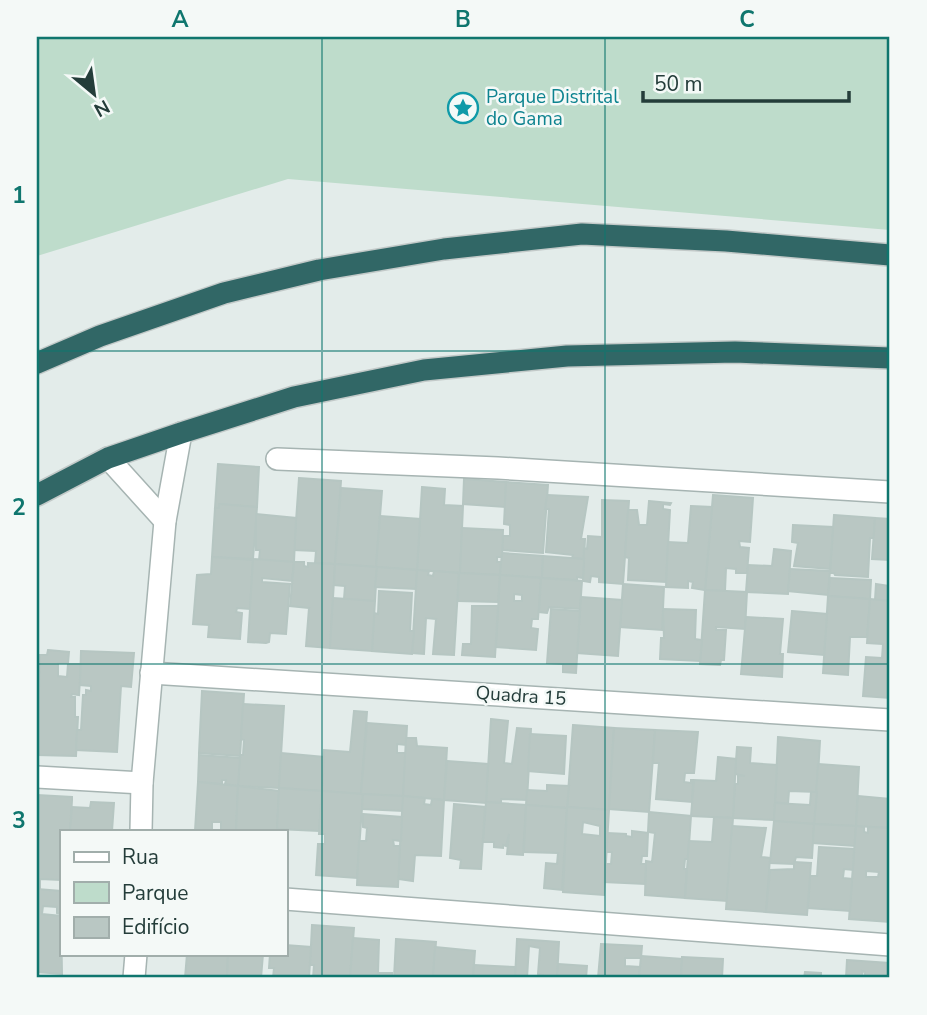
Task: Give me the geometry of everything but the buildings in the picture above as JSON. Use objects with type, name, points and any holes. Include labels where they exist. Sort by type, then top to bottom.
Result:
[{"type":"highway","points":[[37,363],[100,336],[224,293],[318,270],[444,249],[582,234],[726,241],[890,255]]},
{"type":"highway","points":[[37,495],[108,458],[294,397],[437,369],[567,356],[644,354],[735,352],[890,358]]},
{"type":"street","points":[[141,830],[142,783],[165,521],[181,433]]},
{"type":"street","points":[[108,458],[165,521]]},
{"type":"street","points":[[277,459],[498,468],[890,492]]},
{"type":"street","name":"Quadra 15","points":[[151,673],[890,720]]},
{"type":"street","points":[[37,777],[142,783]]},
{"type":"street","points":[[287,899],[890,945]]},
{"type":"street","points":[[134,978],[136,956]]},
{"type":"green space","name":"Parque Distrital do Gama","points":[[37,37],[890,37],[890,230],[288,179],[37,256]]},
{"type":"place","name":"Parque Distrital do Gama","points":[[463,108]]}]
